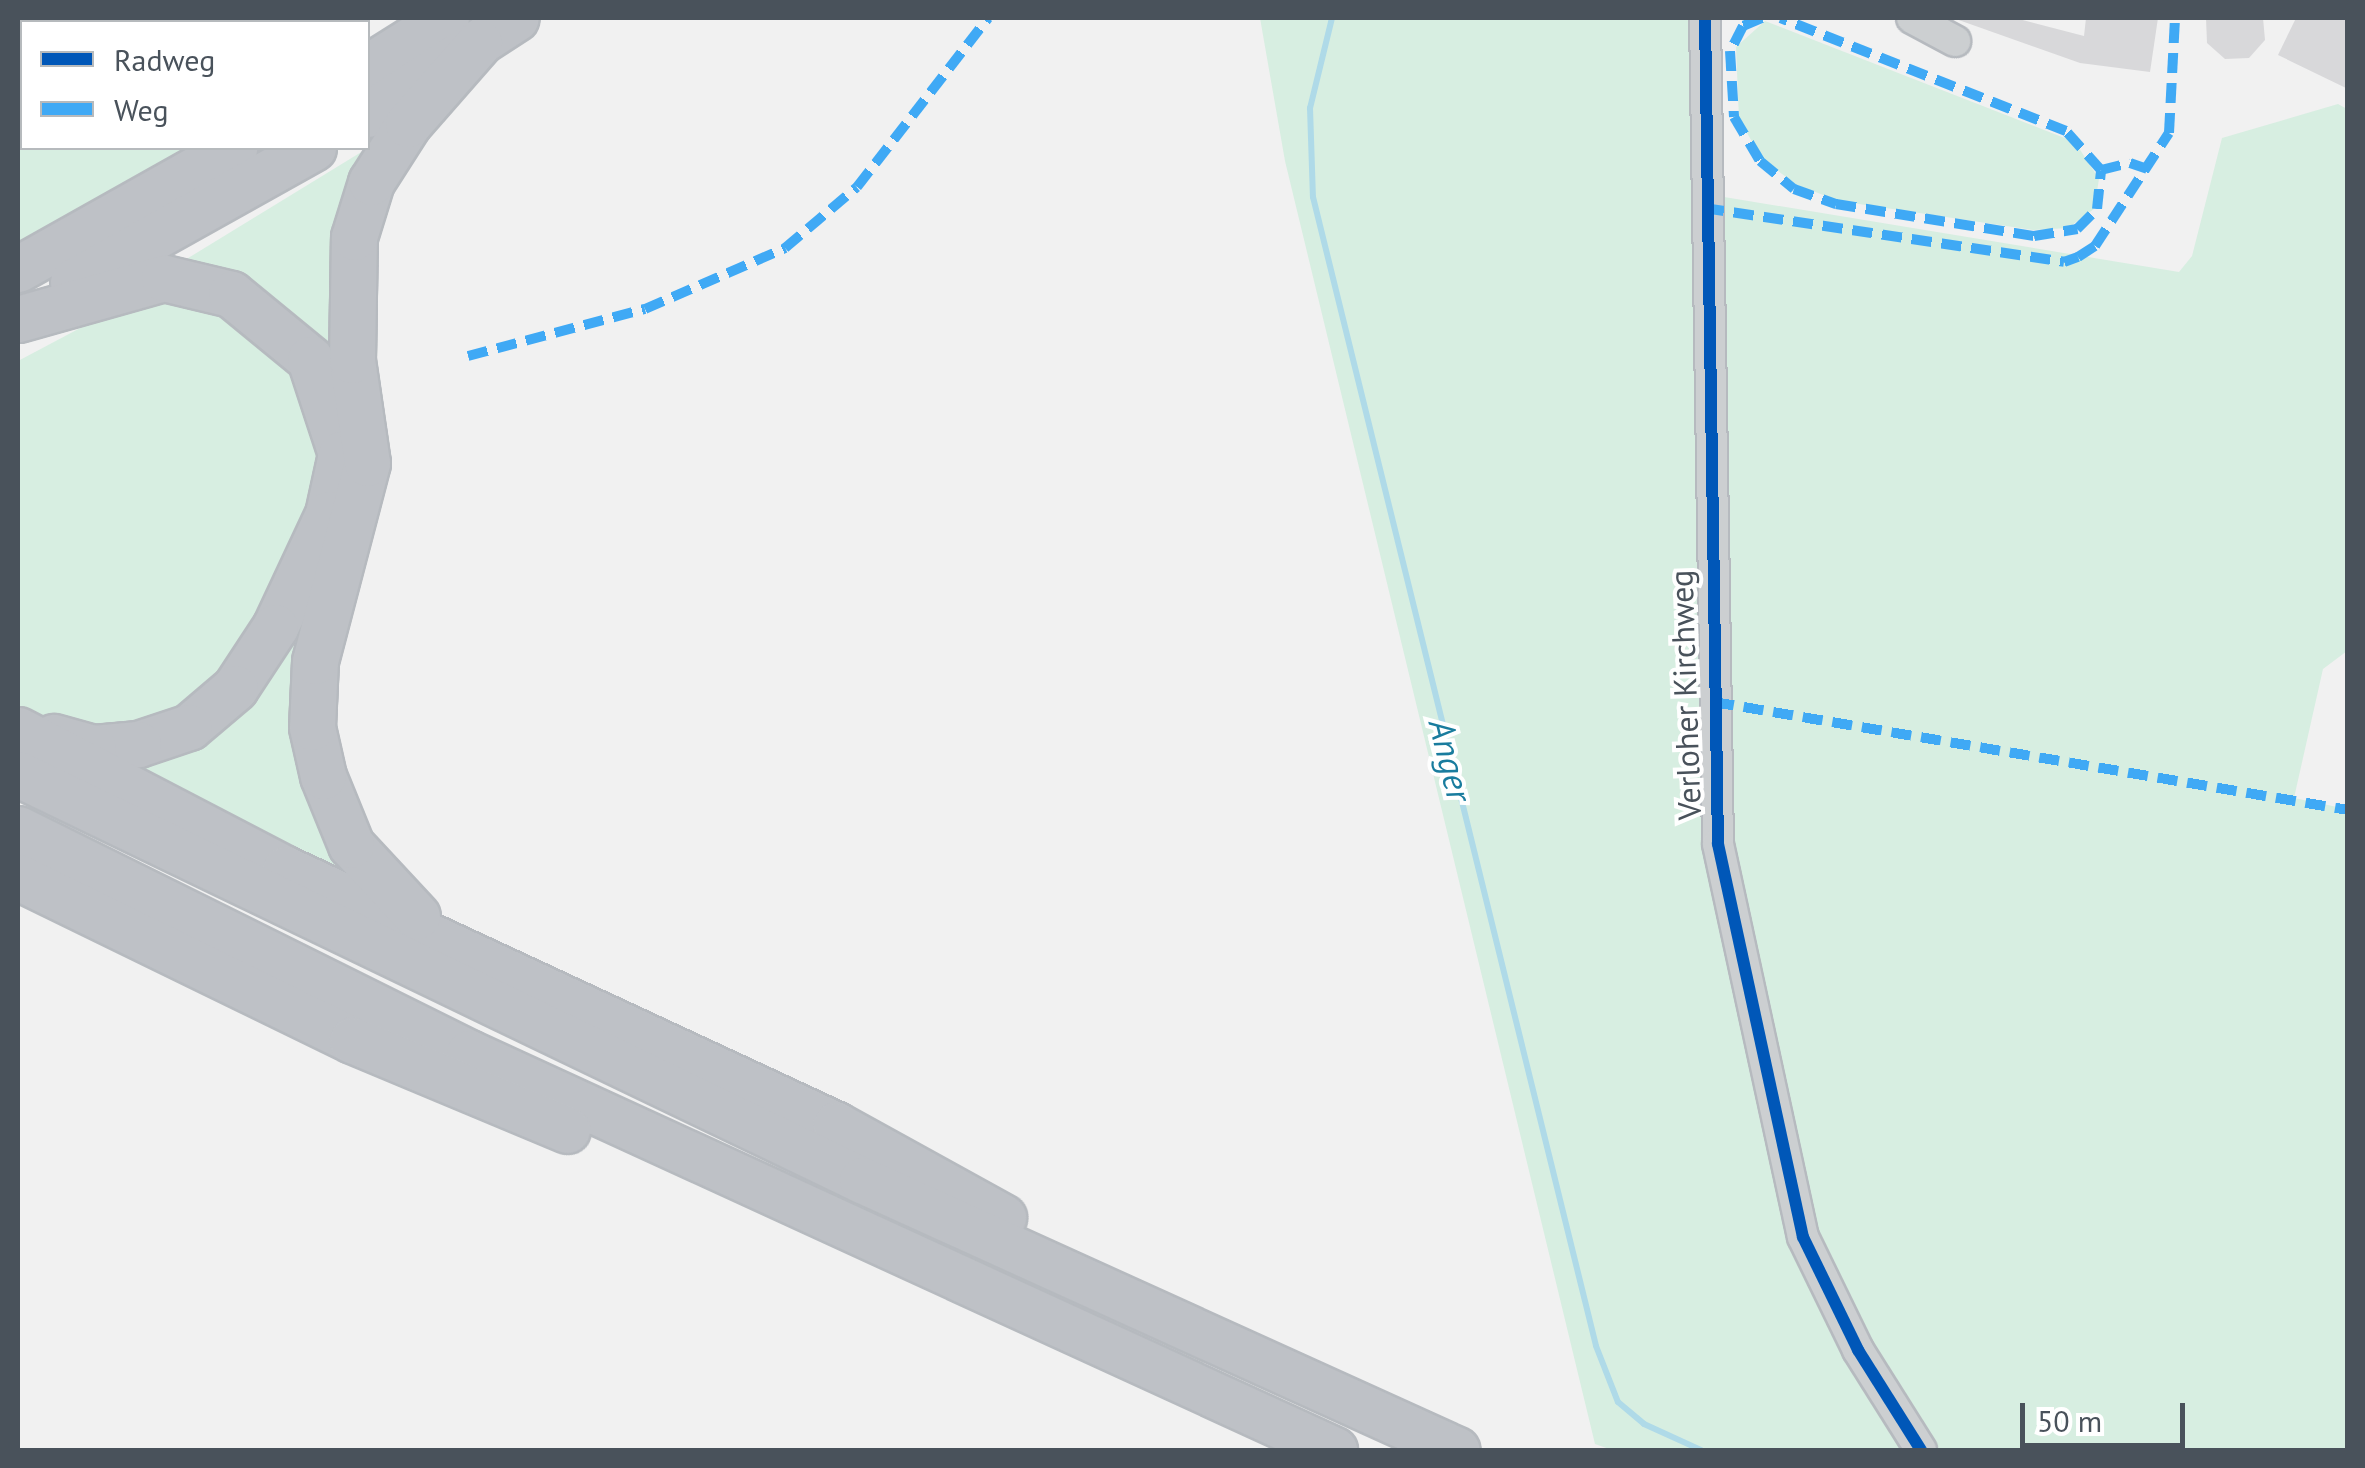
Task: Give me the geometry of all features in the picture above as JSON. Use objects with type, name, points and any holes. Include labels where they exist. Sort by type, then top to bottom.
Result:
[{"type":"highway","points":[[370,67],[462,30],[516,18]]},
{"type":"highway","points":[[370,112],[462,30]]},
{"type":"highway","points":[[462,30],[372,182],[354,237],[350,342],[367,463],[315,661],[312,727],[351,845],[421,920],[490,964]]},
{"type":"highway","points":[[18,270],[230,150]]},
{"type":"highway","points":[[18,310],[182,227],[310,150]]},
{"type":"highway","points":[[18,318],[164,278],[231,294],[310,359],[341,454],[328,514],[275,628],[235,688],[188,727],[93,748],[18,726]]},
{"type":"highway","points":[[18,726],[285,870],[836,1125],[1190,1328]]},
{"type":"highway","points":[[18,774],[475,998],[1457,1450]]},
{"type":"highway","points":[[18,829],[852,1230],[1334,1450]]},
{"type":"highway","points":[[18,877],[90,916],[569,1131],[852,1230]]},
{"type":"highway","points":[[18,895],[90,916]]},
{"type":"street","name":"Verloher Kirchweg","points":[[1704,18],[1718,844],[1803,1238],[1858,1350],[1920,1450]]},
{"type":"street","points":[[1912,18],[1956,41]]},
{"type":"green space","points":[[1260,18],[1701,18],[1709,800],[1784,1191],[1914,1450],[1612,1450],[1595,1444],[1285,161]]},
{"type":"green space","points":[[1765,21],[2075,142],[2099,179],[2094,209],[2068,228],[2033,230],[1839,201],[1797,185],[1762,159],[1739,119],[1736,47]]},
{"type":"green space","points":[[18,75],[20,150],[190,150],[18,243]]},
{"type":"green space","points":[[2338,104],[2347,109],[2347,651],[2323,669],[2294,798],[2347,809],[2347,1450],[1925,1450],[1805,1233],[1735,904],[1706,194],[2179,272],[2192,256],[2222,138]]},
{"type":"green space","points":[[394,132],[364,177],[353,398],[167,271]]},
{"type":"green space","points":[[179,299],[237,313],[274,335],[329,456],[267,625],[182,719],[94,735],[18,710],[18,361],[116,309]]},
{"type":"green space","points":[[326,562],[301,661],[368,896],[108,769],[148,761]]},
{"type":"building","points":[[1953,18],[2015,18],[2084,36],[2086,18],[2158,18],[2150,72],[2080,63]]},
{"type":"building","points":[[2206,18],[2263,18],[2265,40],[2249,58],[2225,59],[2207,43]]},
{"type":"building","points":[[2296,18],[2348,18],[2348,89],[2278,55]]},
{"type":"waterway","name":"Anger","points":[[1332,18],[1310,108],[1313,197],[1596,1346],[1618,1402],[1644,1424],[1701,1450]]},
{"type":"marked path","points":[[468,356],[645,309],[785,248],[857,187],[988,18]]},
{"type":"marked path","points":[[1762,18],[1743,26],[1730,51],[1734,117],[1760,161],[1794,189],[1836,204],[2034,236],[2077,229],[2097,209],[2101,170],[2066,131],[1781,18]]},
{"type":"marked path","points":[[1704,208],[2064,262],[2078,257],[2095,246],[2169,133],[2175,18]]},
{"type":"marked path","points":[[2101,170],[2130,163],[2147,169]]},
{"type":"marked path","points":[[1714,702],[2348,810]]},
{"type":"cycle path","points":[[1705,18],[1718,844],[1803,1237],[1858,1350],[1921,1450]]}]
